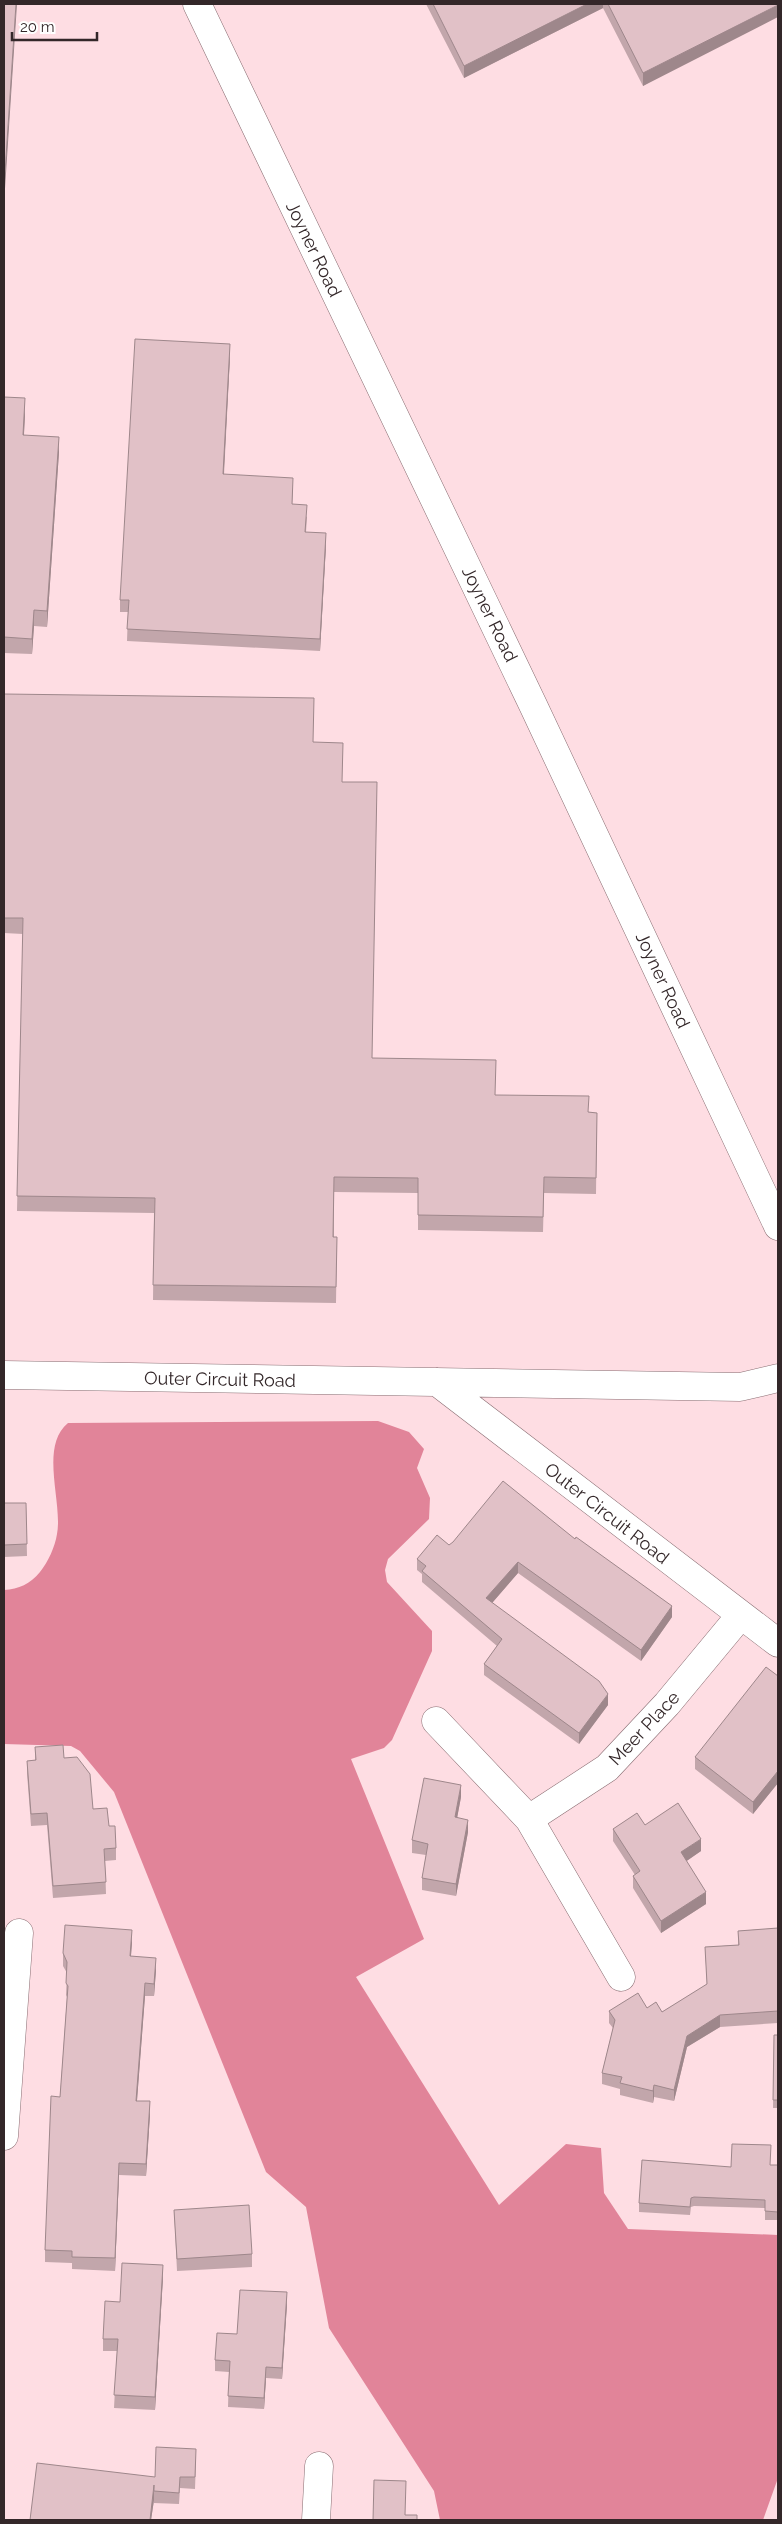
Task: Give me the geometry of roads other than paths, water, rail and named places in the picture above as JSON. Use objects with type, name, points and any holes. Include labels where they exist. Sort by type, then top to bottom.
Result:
[{"type":"street","name":"Joyner Road","points":[[197,4],[533,705],[778,1226]]},
{"type":"street","name":"Outer Circuit Road","points":[[4,1375],[740,1387],[778,1378]]},
{"type":"street","name":"Outer Circuit Road","points":[[437,1382],[740,1616],[778,1643]]},
{"type":"street","name":"Meer Place","points":[[529,1819],[607,1768],[668,1704],[740,1616]]},
{"type":"street","points":[[436,1722],[529,1819],[621,1977]]},
{"type":"street","points":[[4,2136],[19,1933]]},
{"type":"street","points":[[316,2520],[319,2466]]}]
